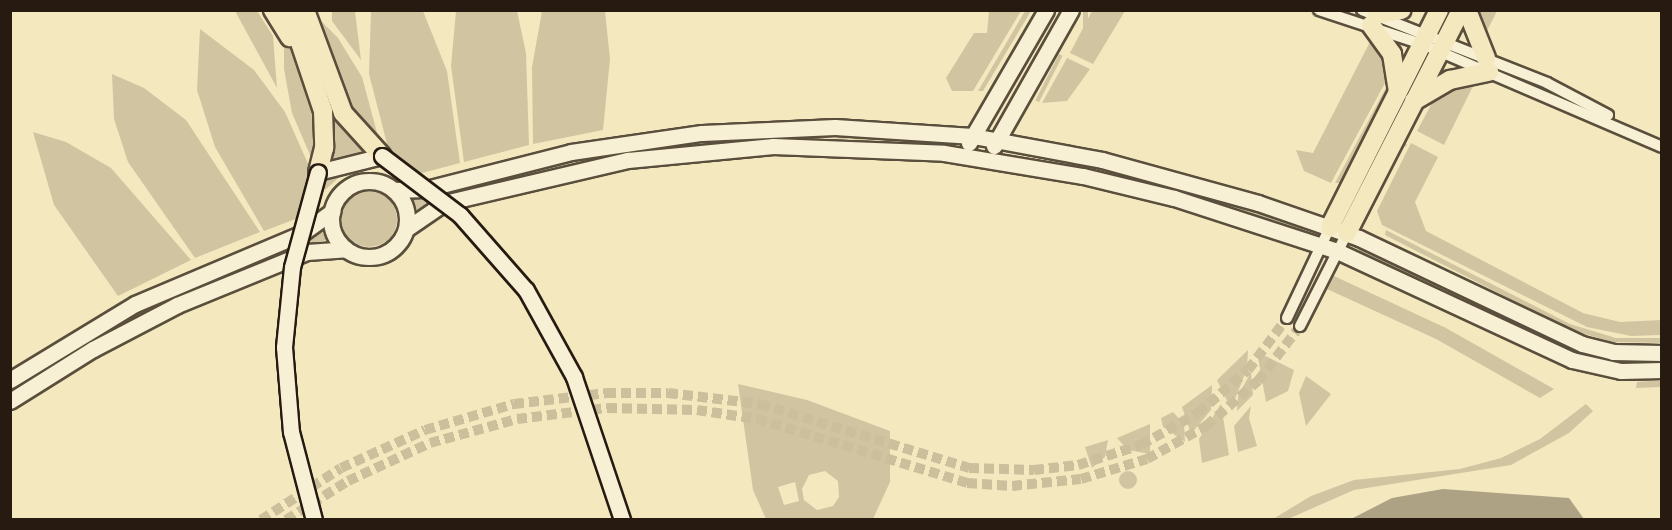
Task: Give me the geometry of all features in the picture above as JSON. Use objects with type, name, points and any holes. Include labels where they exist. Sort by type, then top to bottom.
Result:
[{"type":"main road","points":[[273,10],[313,59]]},
{"type":"main road","points":[[289,10],[343,113],[382,156]]},
{"type":"main road","points":[[305,10],[325,123],[318,172]]},
{"type":"main road","points":[[313,59],[317,10]]},
{"type":"main road","points":[[1402,10],[1370,17],[1392,54],[1405,97]]},
{"type":"main road","points":[[1347,233],[1405,97],[1425,38],[1439,10]]},
{"type":"main road","points":[[1330,227],[1405,97],[1442,46],[1461,10]]},
{"type":"main road","points":[[1405,97],[1488,65],[1467,10]]},
{"type":"street","points":[[961,155],[1046,10]]},
{"type":"street","points":[[986,159],[999,140],[1071,10]]},
{"type":"street","points":[[1319,10],[1370,17],[1488,65],[1562,90],[1662,147]]},
{"type":"street","points":[[346,249],[334,232],[333,211],[339,197],[357,183],[380,183],[394,190],[426,189],[571,152],[702,133],[835,127],[973,136],[1147,171],[1330,227],[1582,344],[1613,352],[1662,353]]},
{"type":"street","points":[[10,401],[93,349],[177,305],[307,252],[346,249],[364,256],[383,254],[406,229],[444,203],[627,160],[773,146],[961,155],[1128,186],[1337,251],[1572,360],[1621,371],[1662,370]]},
{"type":"street","points":[[314,519],[291,432],[284,347],[294,257],[318,172],[382,156],[460,215],[526,290],[574,377],[622,519]]},
{"type":"street","points":[[394,190],[406,208],[406,229]]},
{"type":"street","points":[[10,380],[135,304],[301,234],[333,211]]},
{"type":"street","points":[[1287,318],[1330,227]]},
{"type":"street","points":[[1300,326],[1347,233]]},
{"type":"shaded area","points":[[235,11],[257,11],[273,36],[277,88]]},
{"type":"shaded area","points":[[311,11],[338,38],[362,77],[386,166],[344,173],[325,190],[292,113],[284,69],[284,40]]},
{"type":"shaded area","points":[[332,11],[355,11],[361,60],[332,21]]},
{"type":"shaded area","points":[[371,11],[423,11],[447,71],[460,163],[422,173],[393,167],[369,74]]},
{"type":"shaded area","points":[[456,11],[517,11],[526,53],[529,145],[464,162],[451,66]]},
{"type":"shaded area","points":[[542,11],[605,11],[610,59],[603,130],[533,144],[532,67]]},
{"type":"shaded area","points":[[989,11],[1021,11],[973,91],[952,91],[946,78],[974,33],[987,33]]},
{"type":"shaded area","points":[[1025,11],[1031,11],[983,91],[978,91]]},
{"type":"shaded area","points":[[1083,11],[1088,11],[1088,54],[1083,54]]},
{"type":"shaded area","points":[[1092,11],[1125,11],[1093,64],[1070,53]]},
{"type":"shaded area","points":[[1477,11],[1497,11],[1484,37],[1475,14]]},
{"type":"shaded area","points":[[200,29],[254,70],[285,112],[322,195],[298,218],[264,231],[215,147],[197,90]]},
{"type":"shaded area","points":[[1373,36],[1392,70],[1331,183],[1304,171],[1296,150],[1313,153]]},
{"type":"shaded area","points":[[1059,54],[1063,56],[1039,102],[1035,100]]},
{"type":"shaded area","points":[[1067,58],[1090,69],[1067,101],[1042,103]]},
{"type":"shaded area","points":[[112,74],[144,88],[186,120],[260,232],[195,258],[128,162],[114,119]]},
{"type":"shaded area","points":[[1390,80],[1340,183],[1335,183]]},
{"type":"shaded area","points":[[1476,80],[1444,145],[1417,131],[1438,92]]},
{"type":"shaded area","points":[[33,132],[66,142],[111,168],[191,260],[118,296],[54,205]]},
{"type":"shaded area","points":[[822,133],[944,140],[944,145],[831,138],[681,146],[533,172],[451,193],[414,211],[411,200],[538,165],[658,142]]},
{"type":"shaded area","points":[[1404,140],[1407,145],[1347,181],[1344,176]]},
{"type":"shaded area","points":[[1411,143],[1438,157],[1415,202],[1426,231],[1583,313],[1620,322],[1661,320],[1661,335],[1631,336],[1587,327],[1382,225],[1377,211]]},
{"type":"shaded area","points":[[1023,150],[1166,181],[1305,226],[1303,230],[1165,185],[1023,155]]},
{"type":"shaded area","points":[[363,191],[375,191],[385,195],[393,203],[397,219],[393,235],[385,243],[375,247],[363,247],[353,243],[345,235],[341,225],[341,213],[345,203],[353,195]]},
{"type":"shaded area","points":[[1386,230],[1570,324],[1616,338],[1661,338],[1661,343],[1612,342],[1571,330],[1385,235]]},
{"type":"shaded area","points":[[323,232],[326,240],[240,269],[128,322],[11,394],[11,386],[126,316]]},
{"type":"shaded area","points":[[1361,247],[1566,344],[1661,358],[1661,363],[1612,362],[1566,350],[1358,252]]},
{"type":"shaded area","points":[[1334,276],[1446,328],[1554,389],[1540,398],[1436,339],[1327,289]]},
{"type":"shaded area","points":[[1248,350],[1247,369],[1231,409],[1217,380]]},
{"type":"shaded area","points":[[1257,352],[1294,370],[1288,391],[1266,402]]},
{"type":"shaded area","points":[[1251,372],[1253,395],[1237,411],[1238,396]]},
{"type":"shaded area","points":[[1306,376],[1331,394],[1306,426],[1299,393]]},
{"type":"shaded area","points":[[1661,380],[1661,387],[1636,388],[1637,382]]},
{"type":"shaded area","points":[[738,384],[807,400],[890,431],[890,482],[873,519],[766,519],[753,490]],"holes":[[[825,471],[838,481],[839,497],[833,506],[817,510],[804,500],[802,489],[809,475]],[[795,482],[799,501],[784,505],[778,487]]]},
{"type":"shaded area","points":[[1212,385],[1211,410],[1191,434],[1182,407]]},
{"type":"shaded area","points":[[1221,404],[1229,455],[1202,463],[1199,439]]},
{"type":"shaded area","points":[[1586,404],[1593,411],[1569,433],[1511,465],[1354,490],[1288,519],[1273,519],[1311,496],[1354,480],[1460,469],[1501,458],[1540,439]]},
{"type":"shaded area","points":[[1251,406],[1249,418],[1257,446],[1238,452],[1234,426]]},
{"type":"shaded area","points":[[1173,412],[1184,424],[1185,442],[1163,427],[1161,418]]},
{"type":"shaded area","points":[[1150,424],[1150,454],[1128,450],[1117,438]]},
{"type":"shaded area","points":[[1108,440],[1105,457],[1092,468],[1085,447]]},
{"type":"shaded area","points":[[1128,471],[1134,474],[1137,480],[1134,486],[1128,489],[1122,486],[1119,480],[1122,474]]},
{"type":"shaded area","points":[[1443,489],[1569,498],[1584,519],[1351,519],[1392,498]]},
{"type":"tunnel","points":[[261,520],[341,468],[425,430],[514,404],[606,393],[668,393],[760,404],[969,468],[1034,470],[1078,465],[1141,445],[1198,413],[1248,370],[1287,318]]},
{"type":"tunnel","points":[[286,520],[348,481],[430,443],[517,419],[607,408],[697,410],[757,419],[967,483],[1012,486],[1081,479],[1147,459],[1206,426],[1258,381],[1300,326]]}]
